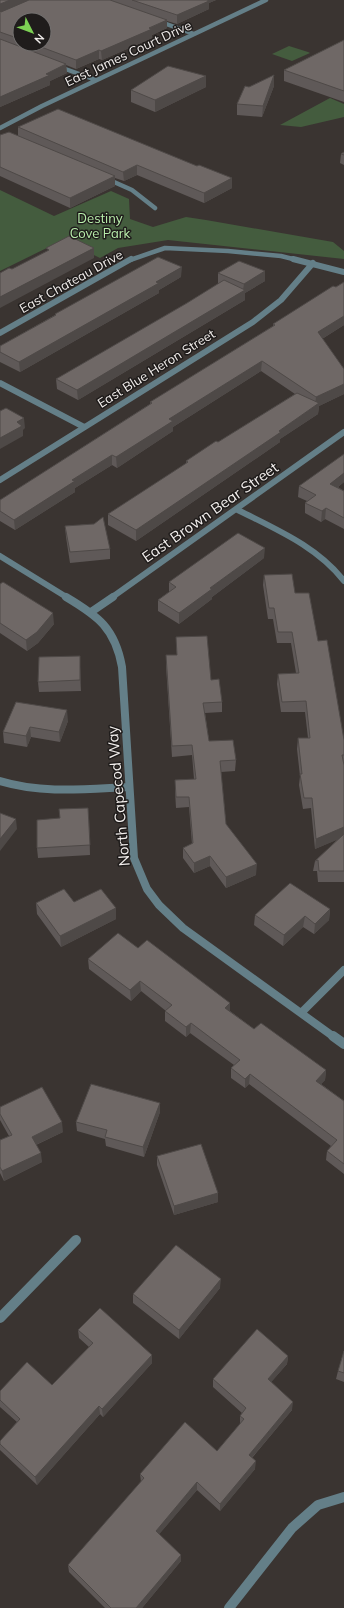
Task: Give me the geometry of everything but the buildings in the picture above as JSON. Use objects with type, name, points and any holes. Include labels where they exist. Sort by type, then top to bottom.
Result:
[{"type":"street","name":"East James Court Drive","points":[[0,128],[96,80],[266,0]]},
{"type":"street","points":[[155,20],[194,34]]},
{"type":"street","points":[[49,63],[96,80]]},
{"type":"street","points":[[102,176],[132,189],[145,197],[156,208]]},
{"type":"street","name":"East Chateau Drive","points":[[0,334],[136,257],[155,250],[176,248],[281,256],[344,272]]},
{"type":"street","name":"East Blue Heron Street","points":[[0,480],[269,311],[281,300],[313,263]]},
{"type":"street","points":[[0,383],[84,427]]},
{"type":"street","name":"East Brown Bear Street","points":[[91,612],[344,432]]},
{"type":"street","points":[[236,509],[315,551],[328,562],[344,581]]},
{"type":"street","name":"North Capecod Way","points":[[0,556],[91,612],[107,628],[120,651],[134,858],[140,877],[150,895],[164,912],[183,928],[344,1044]]},
{"type":"street","points":[[0,781],[10,785],[34,789],[58,790],[129,787]]},
{"type":"street","points":[[301,1013],[344,970]]},
{"type":"street","points":[[0,1318],[76,1240]]},
{"type":"street","points":[[229,1608],[292,1528],[318,1505],[344,1497]]},
{"type":"green space","points":[[289,46],[310,53],[292,61],[272,54]]},
{"type":"green space","points":[[330,98],[344,104],[344,117],[301,127],[280,125]]},
{"type":"green space","name":"Destiny Cove Park","points":[[0,190],[54,216],[111,191],[129,199],[130,219],[153,227],[186,217],[206,220],[333,242],[344,251],[344,259],[168,240],[118,248],[100,258],[63,240],[0,271]]}]
